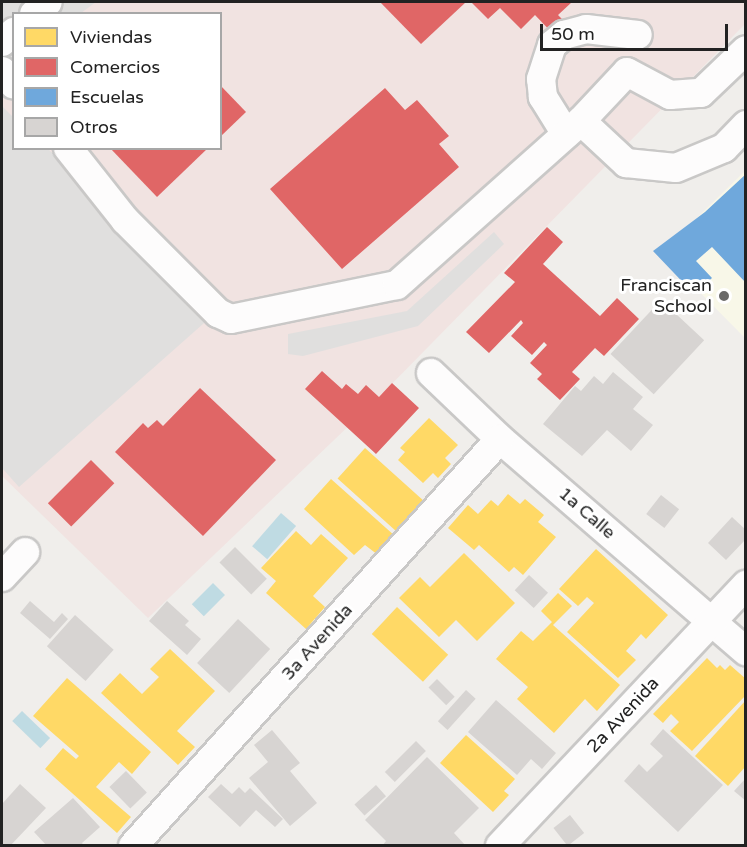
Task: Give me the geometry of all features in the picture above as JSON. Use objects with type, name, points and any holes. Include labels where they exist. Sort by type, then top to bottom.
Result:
[{"type":"street","points":[[36,12],[48,2]]},
{"type":"street","points":[[638,34],[586,29],[564,35],[552,45],[541,79],[543,98],[574,128],[626,163],[676,168],[724,148],[746,125]]},
{"type":"street","points":[[70,150],[125,220],[218,313],[231,319],[397,285],[574,128],[627,72],[670,95],[701,93],[746,50]]},
{"type":"street","points":[[2,71],[12,83]]},
{"type":"street","name":"1a Calle","points":[[431,373],[500,439],[746,651]]},
{"type":"street","name":"3a Avenida","points":[[133,846],[500,439]]},
{"type":"street","points":[[2,577],[25,552]]},
{"type":"street","name":"2a Avenida","points":[[500,846],[746,585]]},
{"type":"shaded area","points":[[2,2],[96,2],[82,12],[12,12],[12,71],[2,80]]},
{"type":"shaded area","points":[[32,2],[746,2],[745,24],[379,397],[148,618],[2,476],[2,27],[12,18],[12,150],[222,150],[222,12],[19,12]]},
{"type":"shaded area","points":[[2,106],[12,116],[12,150],[49,150],[221,308],[19,487],[2,468]]},
{"type":"shaded area","name":"Franciscan School","points":[[745,171],[745,338],[661,253]]},
{"type":"shaded area","points":[[494,232],[504,244],[418,326],[303,356],[288,354],[288,334],[407,311]]},
{"type":"water","points":[[281,513],[296,526],[267,559],[252,546]]},
{"type":"water","points":[[213,583],[225,595],[204,616],[192,604]]},
{"type":"water","points":[[22,711],[50,738],[40,748],[12,721]]},
{"type":"building: Viviendas","points":[[429,418],[458,445],[445,458],[451,464],[438,478],[433,473],[423,483],[398,460],[405,452],[400,448]]},
{"type":"building: Viviendas","points":[[365,448],[424,502],[397,532],[338,478]]},
{"type":"building: Viviendas","points":[[331,479],[395,536],[378,555],[365,545],[354,555],[304,509]]},
{"type":"building: Viviendas","points":[[508,494],[520,504],[525,499],[544,515],[538,522],[556,537],[523,575],[514,567],[509,572],[479,545],[474,550],[448,528],[468,505],[478,514],[491,500],[498,506]]},
{"type":"building: Viviendas","points":[[296,531],[311,545],[321,534],[348,558],[313,596],[325,607],[306,629],[266,593],[276,581],[261,568]]},
{"type":"building: Viviendas","points":[[596,549],[668,615],[646,639],[641,634],[626,651],[636,660],[618,678],[567,632],[594,603],[587,597],[578,606],[559,589]]},
{"type":"building: Viviendas","points":[[464,553],[515,603],[477,641],[456,620],[439,637],[399,598],[420,577],[430,587]]},
{"type":"building: Viviendas","points":[[558,593],[572,606],[553,625],[620,685],[597,711],[585,699],[554,733],[517,699],[528,687],[496,659],[521,631],[533,641],[552,622],[541,611]]},
{"type":"building: Viviendas","points":[[397,607],[448,655],[423,682],[372,634]]},
{"type":"building: Viviendas","points":[[170,649],[215,691],[177,731],[195,747],[178,765],[101,693],[120,673],[142,694],[159,677],[150,669]]},
{"type":"building: Viviendas","points":[[707,658],[717,668],[720,665],[725,670],[730,665],[746,679],[746,695],[692,751],[670,731],[679,722],[671,714],[663,723],[653,714]]},
{"type":"building: Viviendas","points":[[67,678],[151,752],[132,774],[119,762],[96,787],[131,817],[117,833],[45,769],[63,748],[76,759],[79,756],[33,716]]},
{"type":"building: Viviendas","points":[[746,700],[746,766],[728,786],[695,756]]},
{"type":"building: Viviendas","points":[[466,735],[515,779],[504,791],[509,795],[493,812],[440,763]]},
{"type":"building: Comercios","points":[[380,2],[466,2],[421,44]]},
{"type":"building: Comercios","points":[[471,2],[572,2],[558,15],[569,26],[557,38],[535,15],[521,29],[500,8],[488,19]]},
{"type":"building: Comercios","points":[[222,87],[246,112],[222,135]]},
{"type":"building: Comercios","points":[[385,88],[405,110],[417,100],[449,136],[439,144],[459,167],[342,269],[270,189]]},
{"type":"building: Comercios","points":[[112,150],[206,150],[157,197]]},
{"type":"building: Comercios","points":[[547,227],[563,242],[543,264],[600,316],[617,298],[639,319],[604,356],[595,348],[572,372],[580,379],[560,400],[537,379],[542,374],[530,363],[547,345],[544,342],[532,355],[511,336],[523,323],[521,320],[489,353],[466,332],[515,282],[504,273]]},
{"type":"building: Comercios","points":[[322,371],[342,389],[346,384],[358,394],[366,385],[379,397],[392,383],[419,408],[376,454],[305,389]]},
{"type":"building: Comercios","points":[[200,388],[276,460],[203,536],[115,452],[143,423],[148,428],[157,420],[163,426]]},
{"type":"building: Comercios","points":[[91,460],[114,483],[71,526],[48,503]]},
{"type":"building: Escuelas","name":"Franciscan School","points":[[746,174],[746,283],[712,247],[696,261],[712,278],[694,294],[653,251],[705,212]]},
{"type":"building: Otros","points":[[661,300],[704,340],[654,394],[611,354]]},
{"type":"building: Otros","points":[[613,372],[643,397],[633,409],[653,425],[631,451],[607,430],[582,456],[543,424],[575,386],[581,391],[594,376],[603,384]]},
{"type":"building: Otros","points":[[661,495],[679,509],[664,528],[646,514]]},
{"type":"building: Otros","points":[[732,517],[746,530],[746,539],[726,560],[708,543]]},
{"type":"building: Otros","points":[[235,547],[267,579],[251,594],[219,563]]},
{"type":"building: Otros","points":[[529,575],[548,593],[534,608],[515,590]]},
{"type":"building: Otros","points":[[30,601],[54,622],[62,613],[68,619],[50,639],[20,613]]},
{"type":"building: Otros","points":[[167,601],[189,621],[185,625],[201,639],[187,655],[149,621]]},
{"type":"building: Otros","points":[[75,615],[114,650],[86,681],[47,646]]},
{"type":"building: Otros","points":[[238,619],[270,649],[229,693],[197,663]]},
{"type":"building: Otros","points":[[437,679],[455,697],[446,705],[429,687]]},
{"type":"building: Otros","points":[[466,690],[476,699],[448,730],[438,721]]},
{"type":"building: Otros","points":[[496,700],[556,753],[542,769],[531,759],[517,775],[468,732]]},
{"type":"building: Otros","points":[[663,729],[723,785],[678,832],[624,781],[639,764],[647,772],[663,756],[650,744]]},
{"type":"building: Otros","points":[[272,730],[300,763],[290,771],[317,803],[290,826],[249,778],[268,762],[254,745]]},
{"type":"building: Otros","points":[[416,741],[426,751],[395,782],[385,772]]},
{"type":"building: Otros","points":[[427,757],[479,808],[454,833],[466,846],[382,846],[386,841],[365,820]]},
{"type":"building: Otros","points":[[126,771],[147,793],[130,809],[109,787]]},
{"type":"building: Otros","points":[[746,778],[746,801],[734,791]]},
{"type":"building: Otros","points":[[20,784],[46,808],[10,846],[2,846],[2,804]]},
{"type":"building: Otros","points":[[221,784],[232,794],[239,787],[245,793],[250,788],[283,819],[275,827],[256,810],[240,827],[208,797]]},
{"type":"building: Otros","points":[[376,785],[386,796],[364,816],[354,804]]},
{"type":"building: Otros","points":[[73,798],[100,827],[82,843],[84,846],[47,846],[34,832]]},
{"type":"building: Otros","points":[[570,815],[584,833],[568,846],[553,828]]},
{"type":"place","name":"Franciscan School","points":[[724,296]]}]
